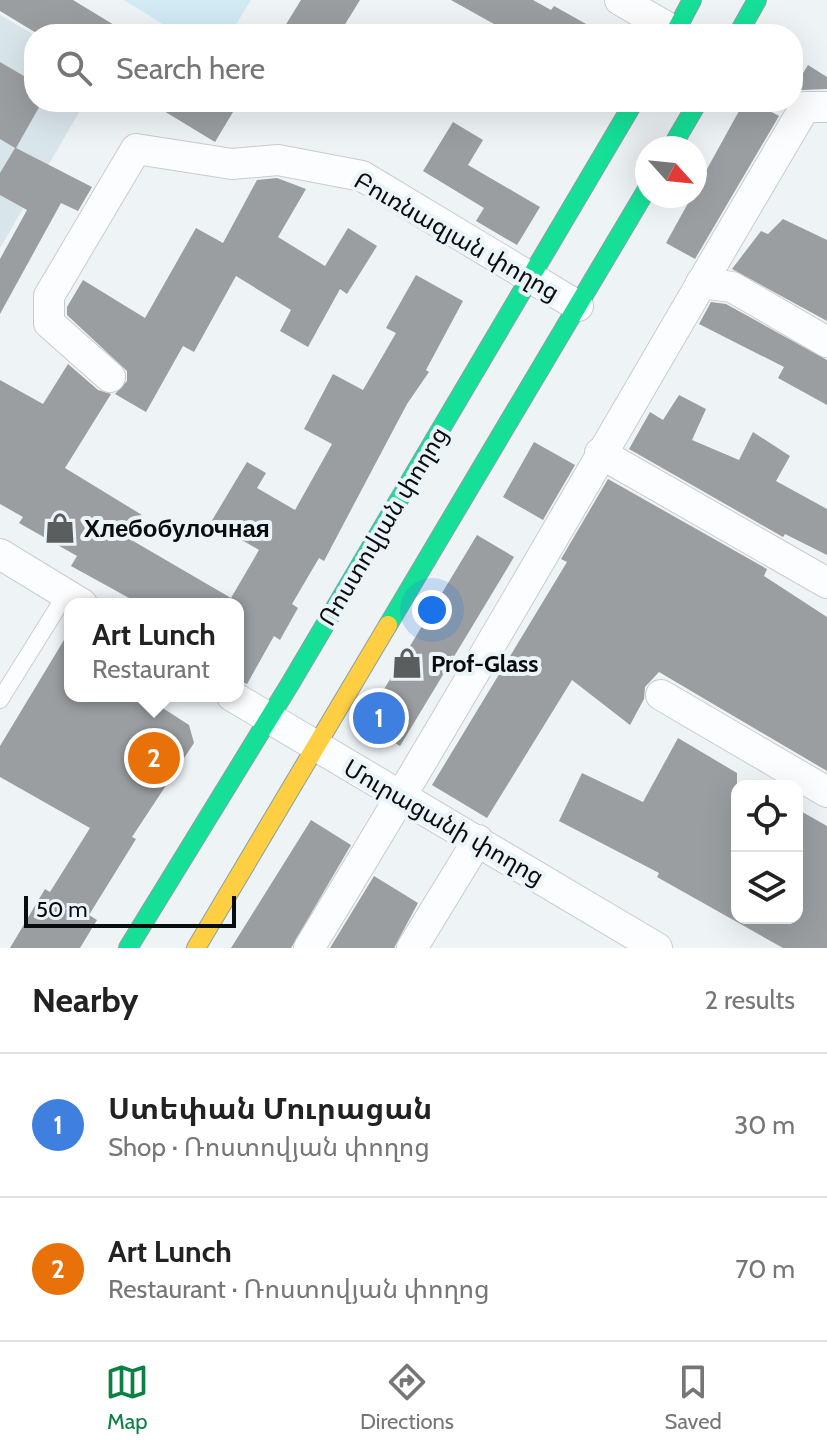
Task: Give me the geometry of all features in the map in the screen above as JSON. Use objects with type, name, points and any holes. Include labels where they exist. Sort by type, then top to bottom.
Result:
[{"type":"main road","points":[[680,24],[692,0]]},
{"type":"main road","points":[[744,24],[757,0]]},
{"type":"main road","name":"Ռոստովյան փողոց","points":[[128,948],[269,719],[628,112]]},
{"type":"main road","points":[[678,136],[692,112]]},
{"type":"main road","points":[[196,948],[318,748],[636,208]]},
{"type":"street","points":[[620,0],[661,24]]},
{"type":"street","points":[[803,110],[805,107],[827,107]]},
{"type":"street","points":[[309,948],[532,577],[600,453],[802,112]]},
{"type":"street","name":"Բուռնազյան փողոց","points":[[110,377],[49,323],[49,296],[136,149],[232,164],[278,160],[362,176],[578,306]]},
{"type":"street","points":[[701,283],[732,287],[827,342]]},
{"type":"street","points":[[600,453],[827,583]]},
{"type":"street","points":[[0,554],[72,598]]},
{"type":"street","points":[[661,695],[827,792]]},
{"type":"street","name":"Մուրացանի փողոց","points":[[242,702],[478,840],[624,940],[657,948]]},
{"type":"street","points":[[412,948],[478,840]]},
{"type":"lane","points":[[0,700],[64,613]]},
{"type":"shaded area","points":[[124,0],[251,0],[236,24],[163,24]]},
{"type":"shaded area","points":[[0,15],[24,29],[24,112],[79,112],[0,248]]},
{"type":"building","points":[[0,0],[73,0],[113,24],[24,26],[0,11]]},
{"type":"building","points":[[301,0],[360,0],[345,24],[286,24]]},
{"type":"building","points":[[451,0],[533,0],[551,10],[554,6],[586,24],[494,24]]},
{"type":"building","points":[[0,62],[24,76],[24,112],[36,112],[16,148],[92,187],[78,211],[61,203],[0,314],[0,259],[27,210],[0,195],[0,173],[15,148],[0,139]]},
{"type":"building","points":[[808,65],[827,77],[827,89],[803,90],[803,73]]},
{"type":"building","points":[[166,112],[233,112],[215,142]]},
{"type":"building","points":[[738,112],[772,112],[779,116],[695,259],[666,243],[685,208],[707,208],[707,169]]},
{"type":"building","points":[[453,122],[483,140],[468,165],[540,207],[517,245],[476,221],[484,208],[423,171]]},
{"type":"building","points":[[277,178],[306,189],[278,237],[325,266],[348,228],[377,246],[347,294],[340,289],[308,347],[280,331],[291,310],[236,276],[194,352],[183,346],[146,412],[115,394],[127,381],[127,371],[67,315],[67,307],[83,280],[145,318],[196,228],[223,243],[257,180]]},
{"type":"building","points":[[783,219],[827,240],[827,321],[732,269],[761,231],[768,234]]},
{"type":"building","points":[[416,275],[463,301],[426,370],[429,372],[407,404],[324,561],[319,558],[292,604],[298,608],[280,640],[274,636],[247,684],[244,683],[244,598],[231,598],[259,550],[211,522],[247,462],[266,473],[257,488],[295,510],[332,444],[304,429],[333,374],[363,390],[396,333],[386,328]]},
{"type":"building","points":[[711,302],[726,304],[827,360],[827,405],[778,378],[784,367],[699,324]]},
{"type":"building","points":[[68,364],[98,390],[111,394],[65,468],[142,515],[128,538],[231,598],[129,598],[71,566],[77,556],[19,523],[23,517],[0,504],[0,380],[43,404]]},
{"type":"building","points":[[679,395],[706,409],[692,440],[739,460],[753,432],[790,456],[776,481],[827,509],[827,555],[785,534],[783,537],[629,449],[650,412],[663,420]]},
{"type":"building","points":[[534,442],[575,465],[543,520],[503,497]]},
{"type":"building","points":[[608,479],[767,569],[764,576],[827,617],[827,771],[659,672],[645,687],[644,699],[630,725],[572,680],[487,818],[432,785],[567,562],[561,559]]},
{"type":"building","points":[[477,535],[514,557],[400,746],[363,724]]},
{"type":"building","points":[[64,640],[64,702],[153,702],[189,725],[194,743],[132,837],[136,839],[89,915],[97,920],[80,948],[10,948],[45,889],[50,892],[90,828],[0,777],[0,746]]},
{"type":"building","points":[[678,738],[737,773],[737,780],[731,780],[731,919],[657,877],[659,873],[559,821],[582,773],[643,802]]},
{"type":"building","points":[[803,812],[827,826],[827,948],[783,948],[740,924],[803,924]]},
{"type":"building","points":[[311,820],[351,845],[291,948],[231,948]]},
{"type":"building","points":[[374,876],[418,903],[394,948],[330,948]]},
{"type":"traffic: fast","points":[[679,24],[692,0]]},
{"type":"traffic: fast","points":[[744,24],[757,0]]},
{"type":"traffic: fast","points":[[128,948],[290,684],[628,112]]},
{"type":"traffic: fast","points":[[678,136],[692,112]]},
{"type":"traffic: fast","points":[[388,625],[636,208]]},
{"type":"traffic: slow","points":[[196,948],[388,625]]},
{"type":"place","name":"Хлебобулочная","points":[[60,528]]},
{"type":"place","name":"Prof-Glass","points":[[407,663]]},
{"type":"place","name":"Ստեփան Մուրացան","points":[[379,718]]},
{"type":"place","name":"Art Lunch","points":[[154,758]]}]
